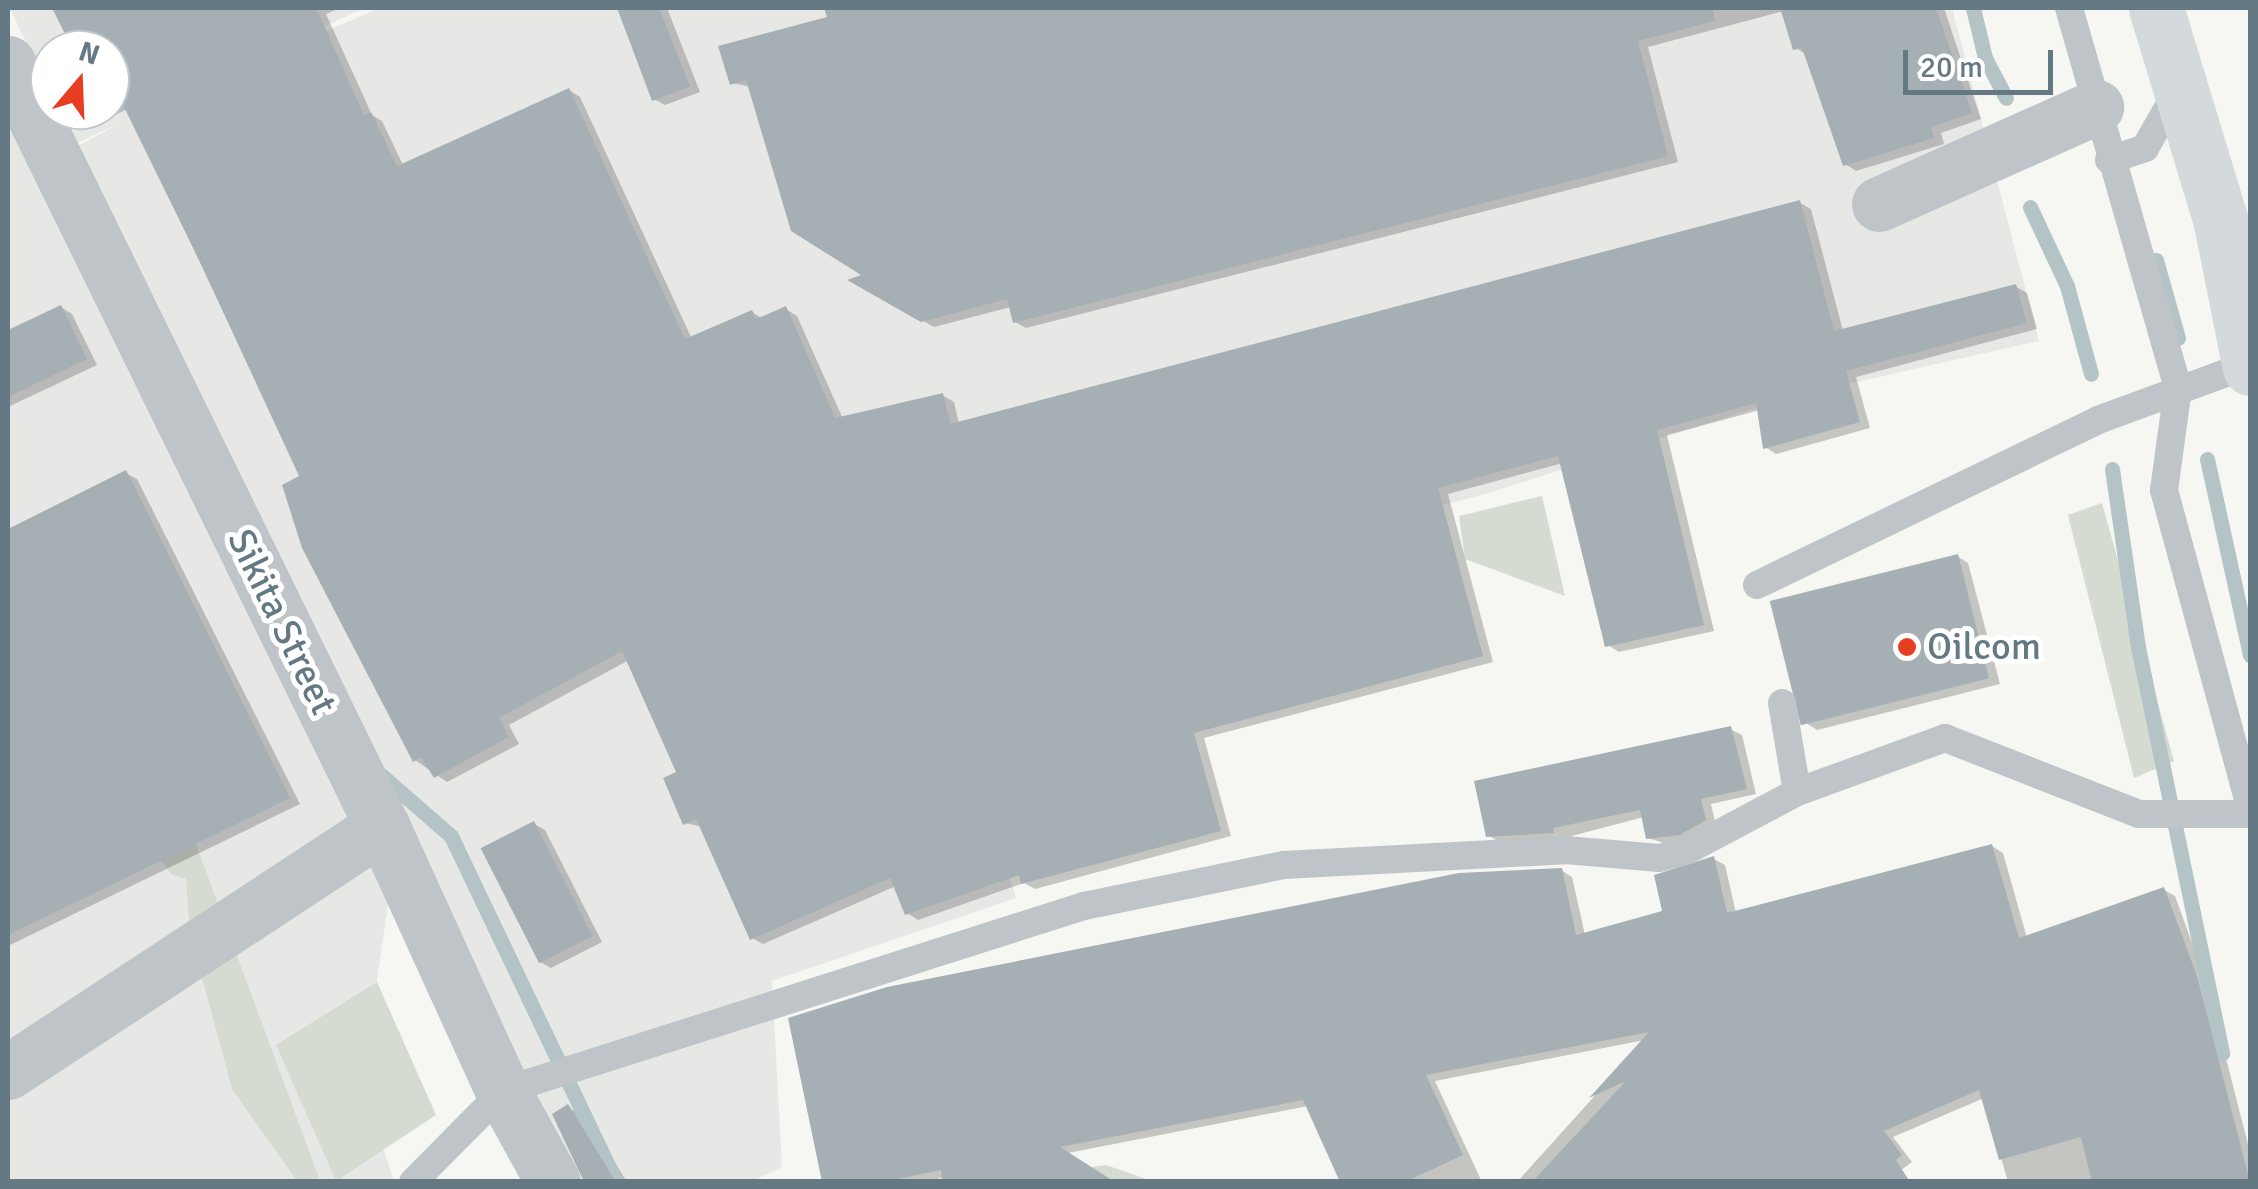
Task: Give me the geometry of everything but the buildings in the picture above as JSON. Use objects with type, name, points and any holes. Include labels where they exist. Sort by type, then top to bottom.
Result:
[{"type":"main road","points":[[2156,8],[2182,82],[2220,218],[2250,365]]},
{"type":"street","name":"Sikita Street","points":[[8,63],[382,826],[503,1091],[553,1182]]},
{"type":"street","points":[[1879,204],[2096,107]]},
{"type":"street","points":[[8,1072],[382,826]]},
{"type":"lane","points":[[2069,8],[2109,160],[2178,388],[2164,490],[2250,806]]},
{"type":"lane","points":[[2109,160],[2145,148],[2182,82]]},
{"type":"lane","points":[[1756,586],[1960,484],[2178,388],[2250,365]]},
{"type":"lane","points":[[1782,704],[1797,792]]},
{"type":"lane","points":[[412,1182],[503,1091],[1084,906],[1284,864],[1566,850],[1659,858],[1686,851],[1797,792],[1945,738],[2139,814],[2250,814]]},
{"type":"shaded area","points":[[10,8],[364,8],[130,118],[130,30],[30,30],[30,52]]},
{"type":"shaded area","points":[[380,8],[1952,8],[2039,341],[1794,396],[1485,494],[936,638],[1016,898],[772,981],[782,1167],[752,1181],[584,1181],[372,800],[63,154],[107,130],[130,130],[130,118]]},
{"type":"shaded area","points":[[8,100],[170,422],[388,905],[362,1082],[394,1181],[8,1181]]},
{"type":"shaded area","points":[[66,130],[105,130],[73,145]]},
{"type":"shaded area","points":[[1542,496],[1565,596],[1465,559],[1459,516]]},
{"type":"shaded area","points":[[2102,503],[2174,761],[2134,778],[2068,515]]},
{"type":"shaded area","points":[[165,760],[319,1178],[297,1181],[232,1089],[190,933],[186,879],[171,874],[155,851]]},
{"type":"shaded area","points":[[377,982],[436,1115],[336,1181],[276,1045]]},
{"type":"shaded area","points":[[1106,1165],[1152,1181],[991,1182]]},
{"type":"waterway","points":[[1973,8],[1985,58],[2006,98]]},
{"type":"waterway","points":[[2030,207],[2067,286],[2091,374]]},
{"type":"waterway","points":[[2156,260],[2178,338]]},
{"type":"waterway","points":[[2207,459],[2250,655]]},
{"type":"waterway","points":[[2112,469],[2138,647],[2222,1053]]},
{"type":"waterway","points":[[381,775],[451,836],[616,1182]]},
{"type":"place","name":"Oilcom","points":[[1907,647]]}]
